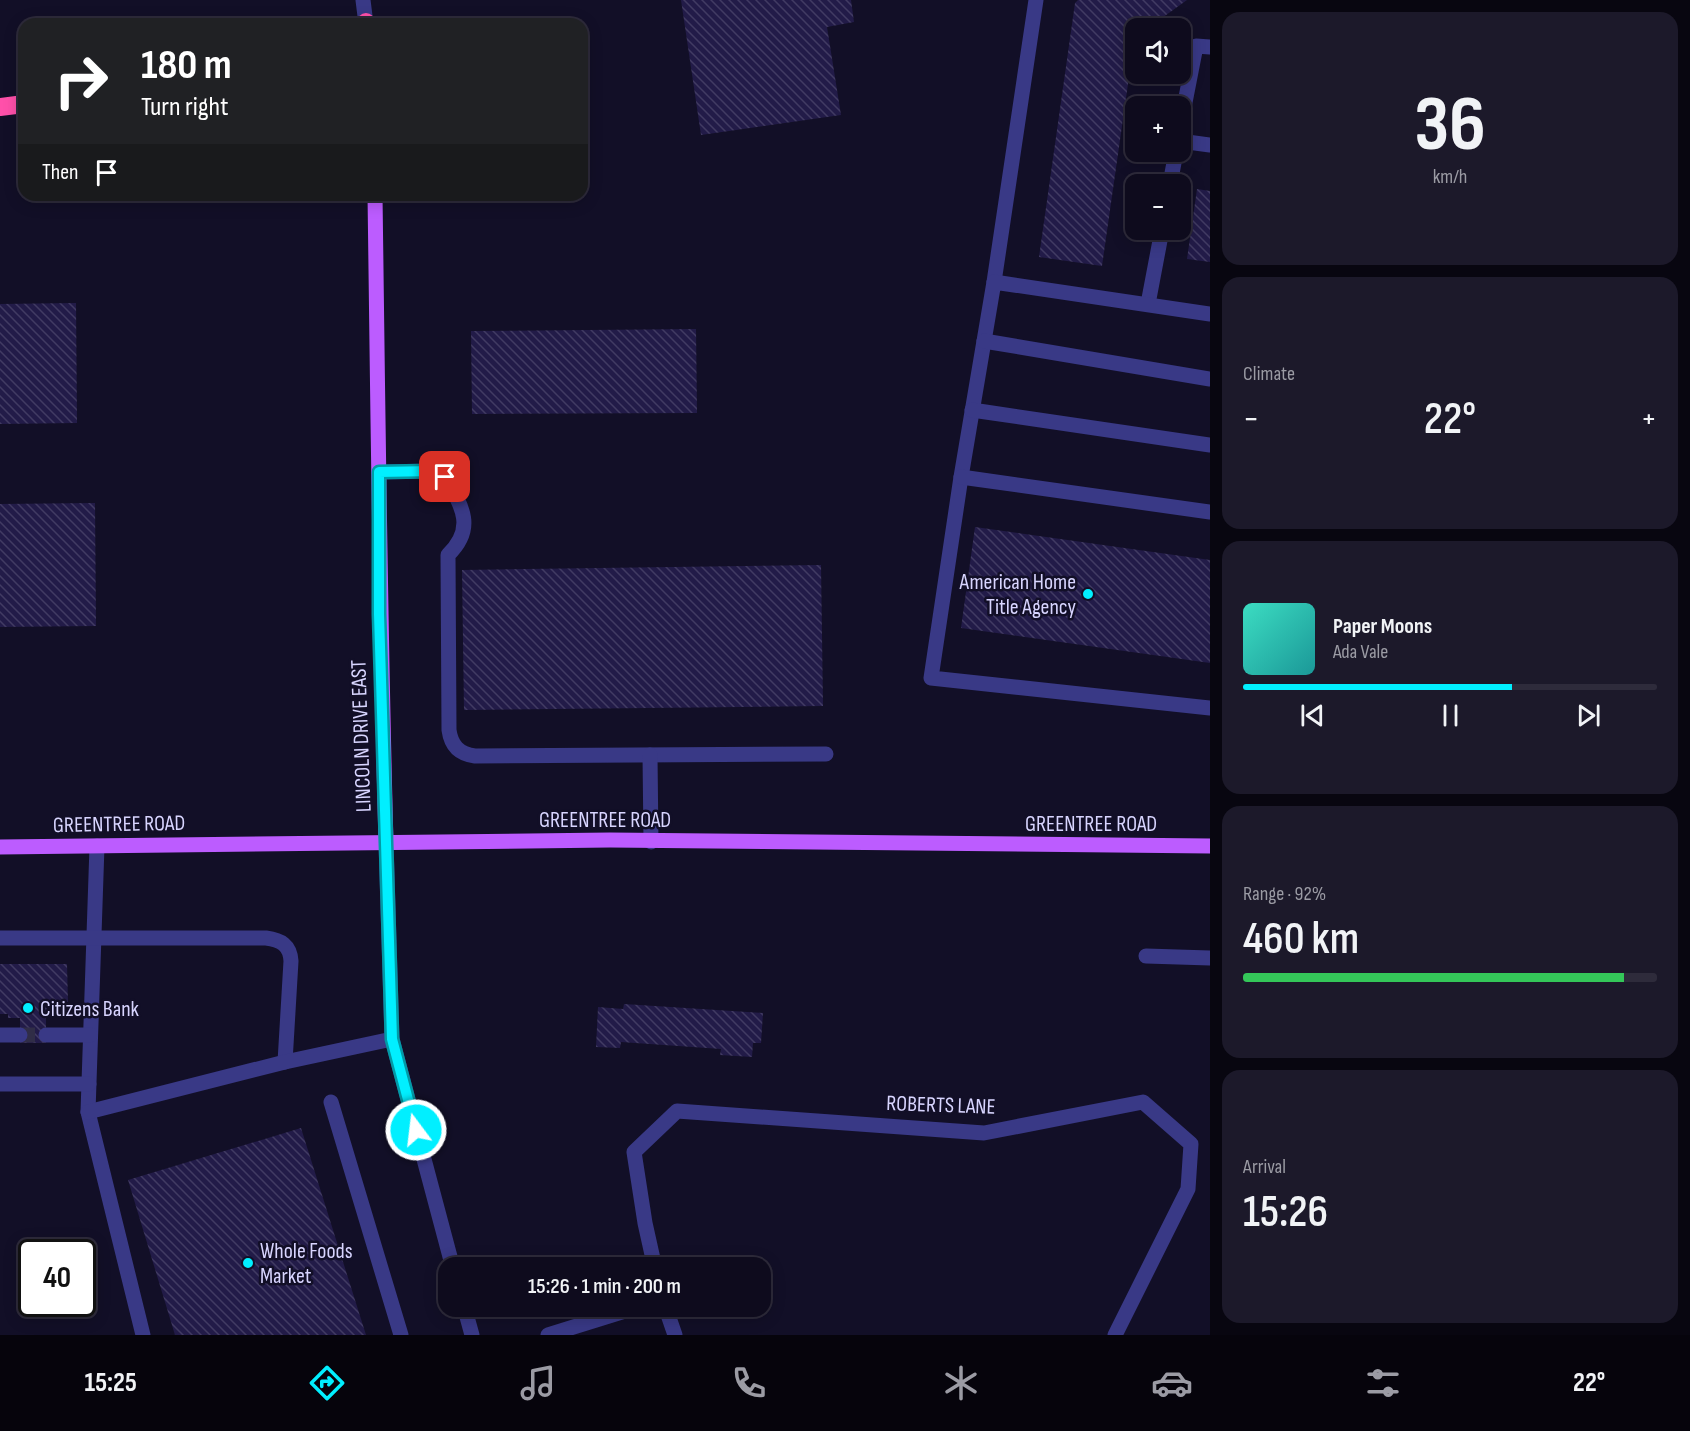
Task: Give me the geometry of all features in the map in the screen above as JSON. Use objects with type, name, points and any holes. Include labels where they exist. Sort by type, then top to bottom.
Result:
[{"type":"highway","points":[[0,107],[18,105]]},
{"type":"main road","name":"LINCOLN DRIVE EAST","points":[[375,201],[379,614],[386,842]]},
{"type":"main road","name":"GREENTREE ROAD","points":[[0,847],[610,840],[1210,846]]},
{"type":"street","points":[[363,0],[364,18]]},
{"type":"street","points":[[1036,0],[931,678],[1210,708]]},
{"type":"street","points":[[1186,96],[1196,46],[1210,47]]},
{"type":"street","points":[[1191,142],[1210,145]]},
{"type":"street","points":[[1148,304],[1160,240]]},
{"type":"street","points":[[994,282],[1210,314]]},
{"type":"street","points":[[984,341],[1210,379]]},
{"type":"street","points":[[972,410],[1210,445]]},
{"type":"street","points":[[379,472],[433,471],[445,477],[462,512],[465,525],[464,536],[458,546],[448,555],[449,730],[450,739],[458,750],[473,756],[826,754]]},
{"type":"street","points":[[961,477],[1210,512]]},
{"type":"street","points":[[650,755],[651,842]]},
{"type":"street","name":"LINCOLN DRIVE EAST","points":[[386,842],[392,1039],[450,1257]]},
{"type":"street","points":[[97,846],[88,1112],[143,1335]]},
{"type":"street","points":[[0,938],[266,938],[284,944],[290,950],[291,961],[285,1062]]},
{"type":"street","points":[[1146,956],[1210,958]]},
{"type":"street","points":[[0,1035],[20,1035]]},
{"type":"street","points":[[46,1035],[90,1035]]},
{"type":"street","points":[[88,1112],[285,1062],[392,1039]]},
{"type":"street","points":[[0,1084],[89,1084]]},
{"type":"street","points":[[331,1102],[401,1335]]},
{"type":"street","name":"ROBERTS LANE","points":[[653,1257],[634,1152],[677,1111],[984,1132],[1143,1102],[1191,1144],[1188,1189],[1115,1335]]},
{"type":"street","points":[[467,1317],[471,1335]]},
{"type":"street","points":[[548,1335],[606,1317]]},
{"type":"street","points":[[669,1317],[675,1335]]},
{"type":"building","points":[[681,0],[851,0],[854,22],[827,27],[841,115],[701,135]]},
{"type":"building","points":[[1078,0],[1187,0],[1162,18],[1125,18],[1125,84],[1128,84],[1102,266],[1039,257],[1075,3]]},
{"type":"building","points":[[1197,189],[1210,191],[1210,262],[1187,259]]},
{"type":"building","points":[[76,303],[77,423],[0,424],[0,304]]},
{"type":"building","points":[[696,329],[697,413],[472,414],[471,331]]},
{"type":"building","points":[[95,503],[96,626],[0,627],[0,504]]},
{"type":"building","name":"American Home Title Agency","points":[[975,527],[1210,560],[1210,663],[961,628]]},
{"type":"building","points":[[821,565],[823,706],[464,710],[462,570]]},
{"type":"building","name":"Citizens Bank","points":[[0,964],[67,964],[68,1002],[56,1002],[56,1014],[46,1014],[46,1043],[20,1043],[20,1018],[8,1018],[8,1014],[0,1014]]},
{"type":"building","points":[[624,1004],[763,1013],[761,1043],[753,1043],[752,1057],[720,1055],[721,1049],[621,1042],[620,1048],[596,1047],[598,1007],[623,1009]]},
{"type":"building","name":"Whole Foods Market","points":[[301,1128],[366,1335],[175,1335],[128,1180]]},
{"type":"tunnel","points":[[20,1035],[46,1035]]},
{"type":"place","name":"American Home Title Agency","points":[[1088,594]]},
{"type":"place","name":"Citizens Bank","points":[[28,1008]]},
{"type":"place","name":"Whole Foods Market","points":[[248,1263]]},
{"type":"route","points":[[416,1130],[392,1039],[379,614],[379,472],[433,471],[445,477]]}]
